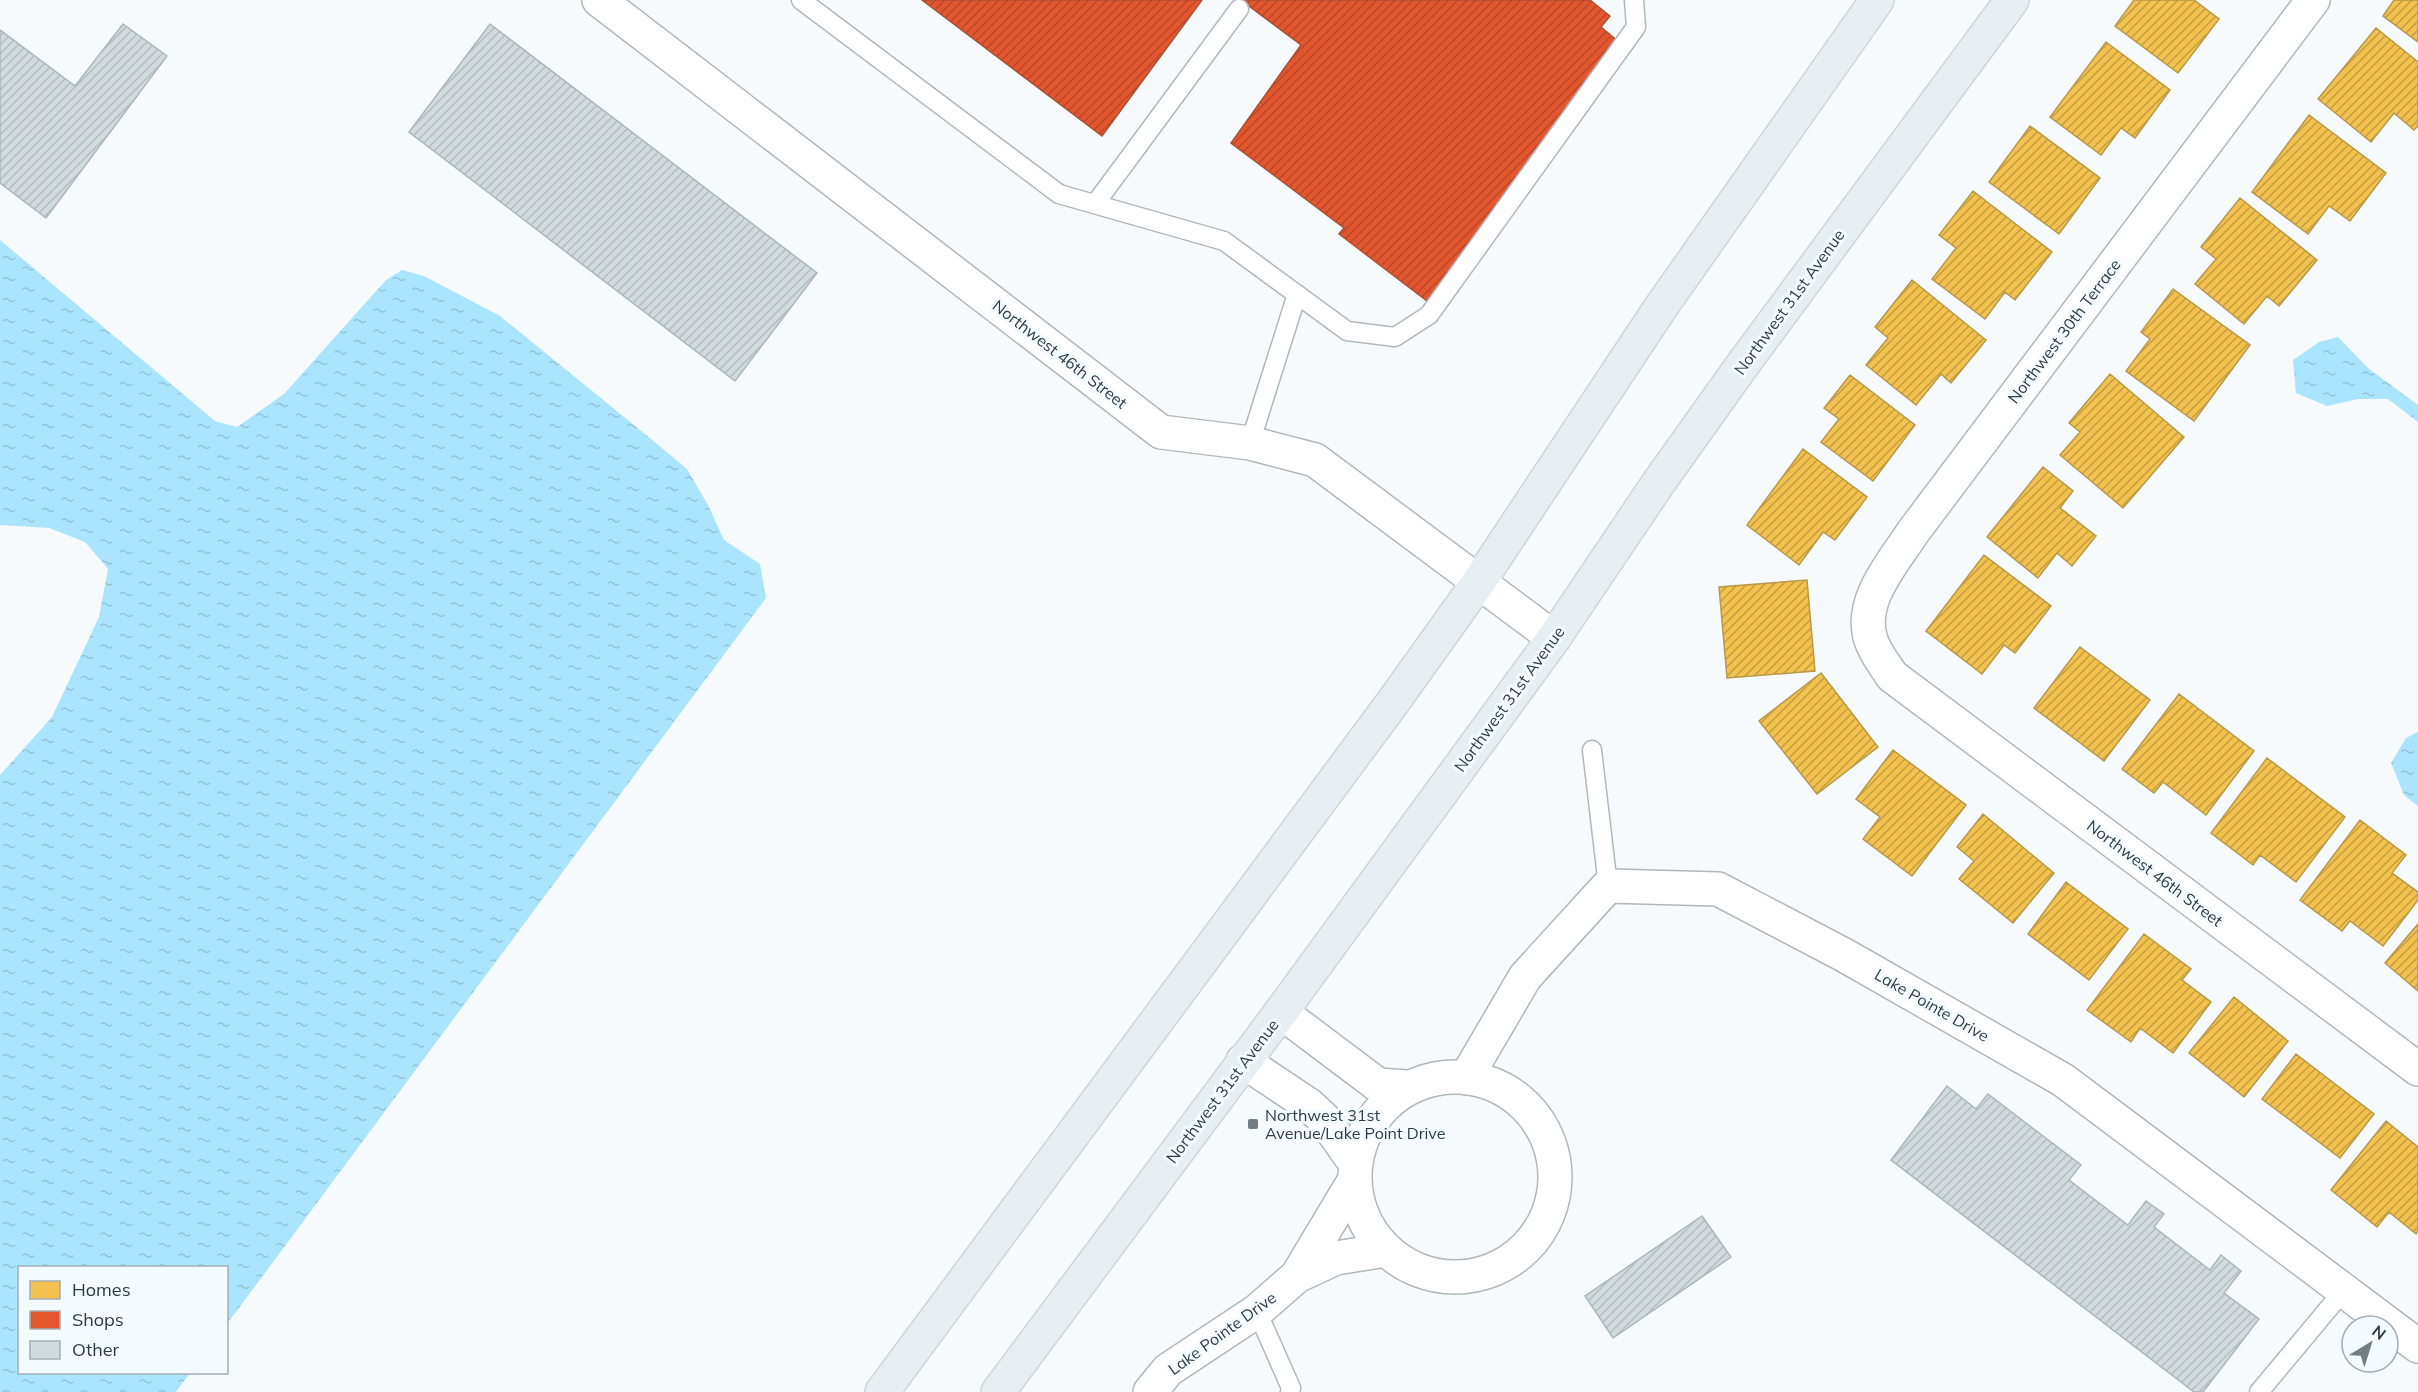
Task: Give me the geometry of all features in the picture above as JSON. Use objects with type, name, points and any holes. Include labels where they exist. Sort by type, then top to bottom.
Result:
[{"type":"main road","points":[[882,1392],[1365,741],[1478,583],[1661,307],[1877,0]]},
{"type":"main road","name":"Northwest 31st Avenue","points":[[998,1392],[1281,1012],[1554,638],[1657,485],[1741,367],[2012,0]]},
{"type":"street","name":"Northwest 46th Street","points":[[599,0],[1161,432],[1250,443],[1315,460],[1554,638]]},
{"type":"street","name":"Northwest 30th Terrace","points":[[1892,676],[1871,641],[1868,621],[1875,591],[1913,532],[2313,0]]},
{"type":"street","name":"Northwest 46th Street","points":[[1892,676],[2418,1069]]},
{"type":"street","points":[[1466,1078],[1525,977],[1608,886]]},
{"type":"street","name":"Lake Pointe Drive","points":[[1608,886],[1718,889],[1844,955],[2064,1080],[2418,1346]]},
{"type":"street","points":[[1281,1012],[1378,1085],[1407,1088]]},
{"type":"street","points":[[1243,1061],[1309,1105],[1324,1119],[1354,1172]]},
{"type":"street","points":[[1439,1077],[1466,1078],[1480,1079],[1513,1095],[1537,1118],[1554,1157],[1556,1185],[1548,1219],[1534,1241],[1506,1264],[1490,1272],[1454,1278],[1426,1274],[1401,1262],[1386,1250],[1364,1221],[1357,1199],[1354,1172],[1364,1133],[1376,1113],[1407,1088],[1439,1077]]},
{"type":"street","name":"Lake Pointe Drive","points":[[1297,1276],[1343,1202],[1354,1172]]},
{"type":"street","name":"Lake Pointe Drive","points":[[1150,1392],[1168,1370],[1257,1311],[1297,1276],[1336,1258],[1386,1250]]},
{"type":"lane","points":[[801,0],[1059,194],[1224,241],[1347,331],[1395,337],[1430,315],[1636,27],[1634,0]]},
{"type":"lane","points":[[1095,204],[1239,9]]},
{"type":"lane","points":[[1250,443],[1297,294]]},
{"type":"lane","points":[[1592,750],[1608,886]]},
{"type":"lane","points":[[2259,1392],[2344,1290]]},
{"type":"lane","points":[[1257,1311],[1291,1388],[1290,1392]]},
{"type":"water","points":[[0,240],[215,421],[237,427],[284,394],[386,280],[402,270],[424,276],[500,316],[687,469],[708,505],[724,540],[760,564],[766,598],[228,1323],[228,1266],[18,1266],[18,1374],[189,1374],[176,1392],[0,1392],[0,775],[52,717],[99,617],[108,569],[85,542],[49,528],[0,525]]},
{"type":"water","points":[[2338,337],[2368,368],[2418,405],[2418,422],[2388,399],[2358,399],[2327,406],[2296,393],[2293,360],[2319,342]]},
{"type":"water","points":[[2418,732],[2418,806],[2404,795],[2391,763],[2406,738]]},
{"type":"building: Homes","points":[[2134,0],[2194,0],[2219,19],[2178,73],[2115,26]]},
{"type":"building: Homes","points":[[2394,0],[2418,0],[2418,42],[2383,16]]},
{"type":"building: Homes","points":[[2376,28],[2418,62],[2418,126],[2414,130],[2394,113],[2371,142],[2318,99]]},
{"type":"building: Homes","points":[[2106,42],[2170,90],[2135,138],[2121,128],[2101,155],[2050,117]]},
{"type":"building: Homes","points":[[2309,115],[2386,173],[2350,221],[2329,206],[2308,234],[2252,192]]},
{"type":"building: Homes","points":[[2030,126],[2100,178],[2059,234],[1989,182]]},
{"type":"building: Homes","points":[[1973,191],[2052,252],[2015,300],[2005,292],[1985,319],[1932,279],[1956,248],[1939,235]]},
{"type":"building: Homes","points":[[2240,198],[2317,260],[2279,306],[2267,296],[2244,324],[2195,284],[2216,259],[2201,247]]},
{"type":"building: Homes","points":[[1912,280],[1986,340],[1951,383],[1941,374],[1916,405],[1866,365],[1888,338],[1875,327]]},
{"type":"building: Homes","points":[[2173,289],[2250,345],[2194,421],[2126,371],[2150,339],[2141,332]]},
{"type":"building: Homes","points":[[2110,374],[2184,437],[2123,508],[2060,455],[2080,432],[2069,423]]},
{"type":"building: Homes","points":[[1850,375],[1915,425],[1873,481],[1821,442],[1839,419],[1824,408]]},
{"type":"building: Homes","points":[[1803,449],[1867,497],[1835,540],[1823,532],[1799,565],[1747,525]]},
{"type":"building: Homes","points":[[2043,467],[2073,491],[2060,508],[2096,536],[2072,566],[2057,553],[2038,578],[1987,537]]},
{"type":"building: Homes","points":[[1984,555],[2051,606],[2015,653],[2004,645],[1982,674],[1926,631]]},
{"type":"building: Homes","points":[[1807,580],[1815,671],[1727,678],[1719,587]]},
{"type":"building: Homes","points":[[2080,647],[2150,700],[2104,761],[2034,708]]},
{"type":"building: Homes","points":[[1821,673],[1878,747],[1817,794],[1759,721]]},
{"type":"building: Homes","points":[[2179,694],[2254,751],[2206,815],[2163,782],[2154,793],[2122,769]]},
{"type":"building: Homes","points":[[1893,750],[1966,805],[1912,876],[1863,839],[1880,817],[1856,799]]},
{"type":"building: Homes","points":[[2267,758],[2345,817],[2296,882],[2260,855],[2253,865],[2211,833]]},
{"type":"building: Homes","points":[[1983,814],[2054,873],[2013,923],[1959,879],[1974,861],[1957,847]]},
{"type":"building: Homes","points":[[2360,820],[2406,855],[2392,873],[2418,892],[2418,900],[2383,946],[2350,921],[2342,931],[2300,900]]},
{"type":"building: Homes","points":[[2066,882],[2128,929],[2089,980],[2028,934]]},
{"type":"building: Homes","points":[[2418,924],[2418,991],[2385,963]]},
{"type":"building: Homes","points":[[2144,934],[2191,969],[2182,980],[2211,1002],[2173,1053],[2140,1028],[2131,1042],[2087,1010]]},
{"type":"building: Homes","points":[[2234,997],[2288,1041],[2244,1097],[2189,1053]]},
{"type":"building: Homes","points":[[2296,1054],[2374,1114],[2340,1158],[2262,1099]]},
{"type":"building: Homes","points":[[2386,1121],[2418,1147],[2418,1231],[2416,1234],[2389,1212],[2377,1227],[2331,1190]]},
{"type":"building: Shops","points":[[922,0],[1202,0],[1102,136]]},
{"type":"building: Shops","points":[[1241,0],[1590,0],[1610,16],[1601,27],[1619,42],[1427,301],[1339,234],[1344,228],[1231,143],[1301,45]]},
{"type":"building: Other","points":[[123,24],[167,56],[46,218],[0,183],[0,30],[75,86]]},
{"type":"building: Other","points":[[490,24],[817,273],[735,381],[409,132]]},
{"type":"building: Other","points":[[1947,1086],[1976,1109],[1988,1094],[2081,1165],[2069,1180],[2128,1225],[2146,1201],[2164,1214],[2154,1227],[2210,1270],[2221,1255],[2241,1271],[2224,1293],[2259,1319],[2203,1392],[2194,1392],[1891,1160]]},
{"type":"building: Other","points":[[1702,1216],[1731,1257],[1613,1338],[1585,1296]]},
{"type":"place","name":"Northwest 31st Avenue/Lake Point Drive","points":[[1253,1124]]}]
